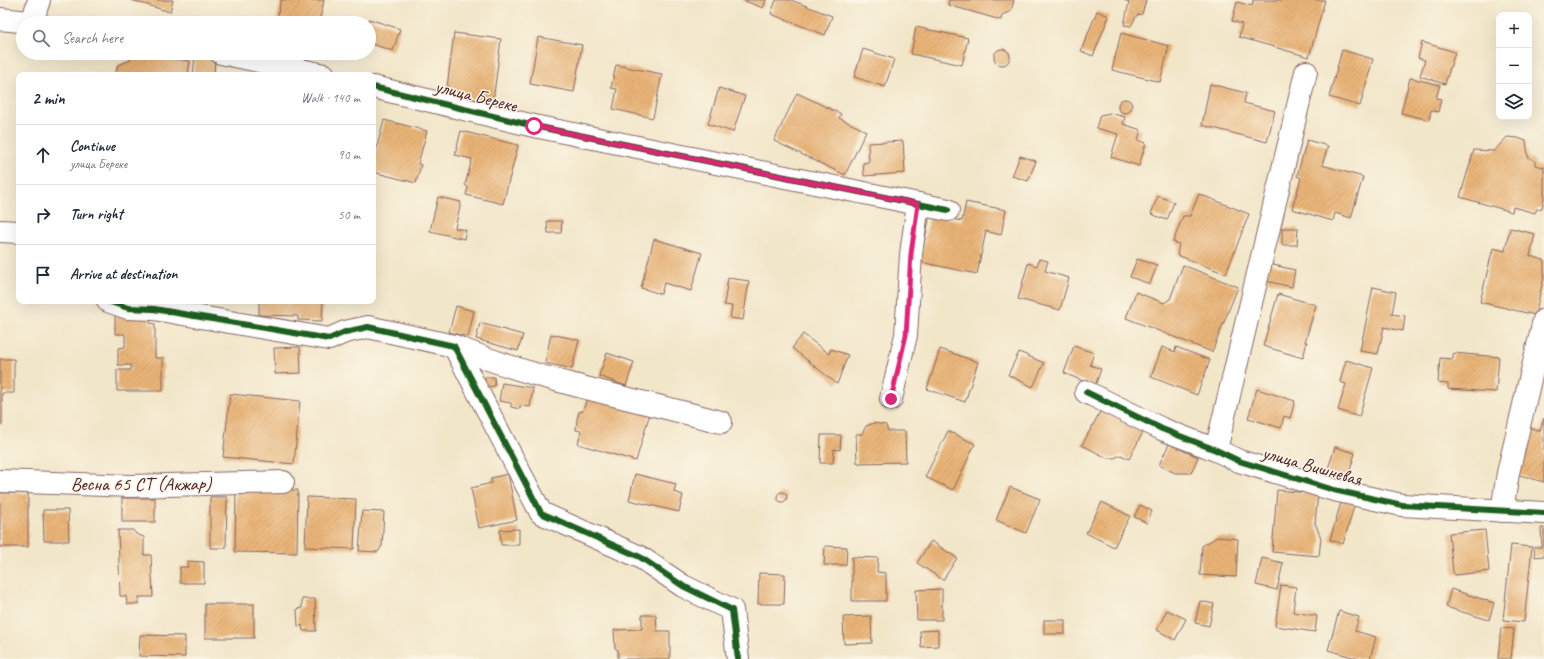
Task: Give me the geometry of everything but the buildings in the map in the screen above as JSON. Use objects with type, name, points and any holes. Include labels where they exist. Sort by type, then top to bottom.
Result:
[{"type":"street","points":[[36,16],[38,0]]},
{"type":"street","points":[[0,18],[16,20]]},
{"type":"street","points":[[254,60],[310,72]]},
{"type":"street","points":[[1216,450],[1306,72]]},
{"type":"street","name":"улица Береке","points":[[376,87],[534,126],[948,210]]},
{"type":"street","points":[[891,399],[906,335],[911,254],[918,204]]},
{"type":"street","points":[[0,231],[16,232]]},
{"type":"street","points":[[117,304],[128,308],[154,309],[329,339],[345,332],[368,327],[454,346],[480,357],[556,381],[638,400],[721,422]]},
{"type":"street","points":[[1502,511],[1508,473],[1544,320]]},
{"type":"street","points":[[454,346],[541,513],[640,557],[683,586],[732,610],[738,659]]},
{"type":"street","name":"улица Вишневая","points":[[1086,392],[1162,430],[1216,450],[1239,461],[1334,490],[1402,506],[1544,513]]},
{"type":"street","name":"Весна 65 СТ (Акжар)","points":[[0,481],[131,486],[283,482]]},
{"type":"cycle path","points":[[376,88],[534,126],[948,210]]},
{"type":"cycle path","points":[[117,304],[128,308],[154,309],[329,339],[345,332],[368,327],[454,346],[541,513],[640,557],[683,586],[732,610],[738,659]]},
{"type":"cycle path","points":[[1086,392],[1162,429],[1216,450],[1239,461],[1334,490],[1402,505],[1544,513]]},
{"type":"route","points":[[534,126],[918,204],[911,254],[906,335],[891,399]]}]
